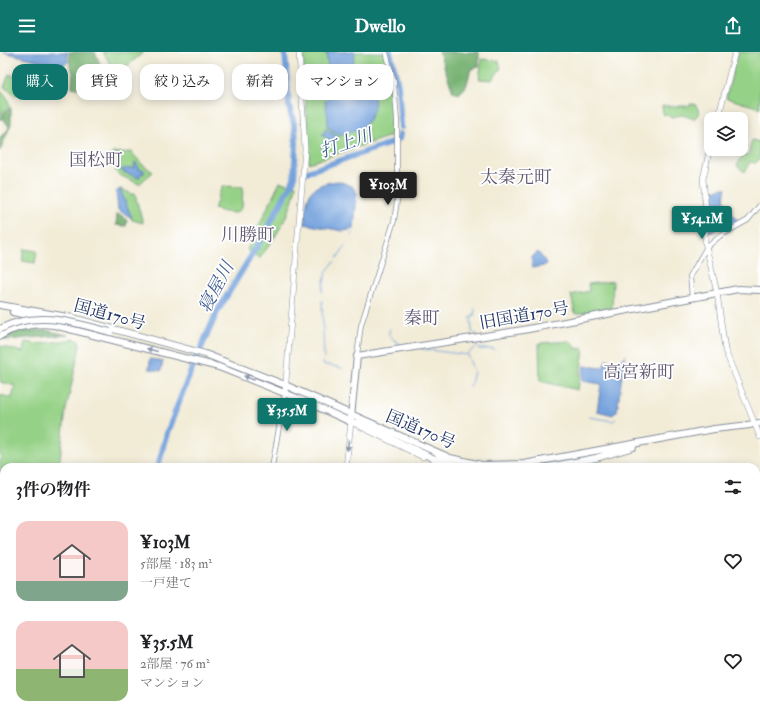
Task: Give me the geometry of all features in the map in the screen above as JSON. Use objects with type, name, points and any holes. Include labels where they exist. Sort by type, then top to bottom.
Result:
[{"type":"highway","name":"旧国道170号","points":[[357,356],[523,330],[738,289],[760,290]]},
{"type":"highway","name":"国道170号","points":[[0,305],[73,318],[192,355],[203,358],[211,357],[285,384],[422,446],[471,463]]},
{"type":"highway","name":"国道170号","points":[[0,309],[92,333]]},
{"type":"highway","name":"国道170号","points":[[0,329],[18,322],[40,318],[65,320],[203,358],[447,463]]},
{"type":"highway","name":"国道170号","points":[[0,336],[15,328],[29,325],[54,324],[192,355]]},
{"type":"highway","points":[[351,422],[357,356]]},
{"type":"highway","name":"国道170号","points":[[522,463],[714,429],[755,424]]},
{"type":"highway","points":[[546,463],[706,435],[755,424]]},
{"type":"highway","points":[[569,463],[596,458],[633,447]]},
{"type":"main road","points":[[285,393],[305,148],[300,52]]},
{"type":"main road","points":[[720,112],[736,52]]},
{"type":"main road","points":[[708,156],[703,179],[706,210],[704,232],[706,248],[717,293],[726,354],[760,437]]},
{"type":"main road","points":[[346,463],[351,422],[438,463]]},
{"type":"main road","points":[[422,446],[453,463]]},
{"type":"street","points":[[357,356],[364,314],[394,221],[397,201],[397,120],[394,82],[386,52]]},
{"type":"street","points":[[692,298],[690,276],[706,248],[720,236],[748,220],[760,205]]},
{"type":"street","points":[[273,463],[285,393]]},
{"type":"green space","points":[[69,52],[95,52],[100,64],[76,64],[76,88],[72,87],[73,72],[70,66]]},
{"type":"green space","points":[[103,52],[144,52],[129,64],[110,64]]},
{"type":"green space","points":[[303,52],[384,52],[386,64],[304,64]]},
{"type":"green space","points":[[439,52],[479,52],[479,67],[471,69],[466,87],[459,94],[453,92]]},
{"type":"green space","points":[[738,52],[760,52],[760,108],[726,98]]},
{"type":"green space","points":[[482,59],[499,61],[501,68],[492,80],[479,79]]},
{"type":"green space","points":[[9,74],[12,75],[12,94],[4,87]]},
{"type":"green space","points":[[0,89],[8,100],[10,107],[0,114]]},
{"type":"green space","points":[[306,100],[390,100],[391,136],[309,163]]},
{"type":"green space","points":[[690,104],[695,104],[700,112],[694,119],[682,115],[672,117],[663,114],[662,106],[689,106]]},
{"type":"green space","points":[[11,108],[11,124],[0,151],[0,137],[9,127],[3,118],[0,120],[0,116]]},
{"type":"green space","points":[[752,140],[760,142],[760,157],[756,163],[750,162],[745,172],[737,166],[742,156],[748,156]]},
{"type":"green space","points":[[131,152],[142,164],[153,172],[139,184],[119,175],[115,170],[118,166],[112,165],[113,153]]},
{"type":"green space","points":[[280,182],[296,185],[294,195],[287,215],[259,259],[247,250]]},
{"type":"green space","points":[[222,186],[243,187],[242,208],[236,213],[214,209]]},
{"type":"green space","points":[[120,189],[135,195],[143,223],[132,220]]},
{"type":"green space","points":[[117,214],[123,216],[127,221],[126,226],[116,225]]},
{"type":"green space","points":[[24,249],[37,251],[35,263],[22,261]]},
{"type":"green space","points":[[613,281],[612,308],[575,314],[571,295],[589,291],[588,284]]},
{"type":"green space","points":[[44,330],[68,335],[5,340],[4,338],[18,331]]},
{"type":"green space","points":[[75,339],[79,341],[80,346],[66,410],[59,463],[0,463],[0,395],[12,398],[15,386],[0,382],[0,346],[23,352],[25,342],[39,344]]},
{"type":"green space","points":[[570,341],[575,345],[575,348],[584,349],[578,390],[540,381],[539,343]]},
{"type":"water","points":[[3,52],[67,52],[68,62],[64,64],[52,64]]},
{"type":"water","points":[[326,52],[355,52],[354,64],[327,64]]},
{"type":"water","points":[[374,100],[375,103],[368,120],[363,127],[340,135],[327,127],[328,118],[325,101]]},
{"type":"water","points":[[326,129],[339,138],[335,143],[322,135]]},
{"type":"water","points":[[135,162],[138,169],[144,170],[144,174],[141,173],[139,178],[121,171],[122,169],[134,168]]},
{"type":"water","points":[[338,181],[352,186],[357,193],[354,229],[343,231],[304,224],[306,206],[310,194],[319,185]]},
{"type":"water","points":[[726,188],[725,200],[727,207],[739,222],[734,225],[724,221],[713,232],[708,233],[710,192]]},
{"type":"water","points":[[120,189],[132,218],[118,210],[116,192]]},
{"type":"water","points":[[538,252],[546,264],[544,266],[532,268],[532,257]]},
{"type":"water","points":[[625,355],[617,411],[613,415],[597,411],[601,384],[582,381],[584,366],[603,368],[606,360],[620,361]]},
{"type":"water","points":[[150,359],[163,361],[161,371],[149,369]]},
{"type":"waterway","name":"寝屋川","points":[[159,463],[167,433],[190,373],[217,312],[262,238],[294,179],[296,143],[295,128],[289,106],[285,52]]},
{"type":"waterway","name":"打上川","points":[[390,52],[398,85],[401,127]]},
{"type":"waterway","name":"打上川","points":[[399,139],[400,134]]},
{"type":"waterway","points":[[320,148],[328,138]]},
{"type":"waterway","name":"打上川","points":[[307,172],[394,142]]},
{"type":"waterway","points":[[352,236],[354,229]]},
{"type":"waterway","points":[[337,258],[346,245]]},
{"type":"waterway","points":[[322,292],[326,272],[335,261]]},
{"type":"waterway","points":[[322,301],[324,358]]},
{"type":"waterway","points":[[475,309],[474,316],[471,316],[472,332],[477,335]]},
{"type":"waterway","points":[[390,329],[388,335],[402,346]]},
{"type":"waterway","points":[[470,387],[474,372],[467,354],[477,346],[478,339]]},
{"type":"waterway","points":[[477,347],[479,349],[494,349]]},
{"type":"waterway","points":[[421,349],[468,355]]},
{"type":"waterway","points":[[323,362],[323,364],[342,368]]},
{"type":"waterway","points":[[589,417],[613,421],[616,419]]},
{"type":"district","name":"国松町","points":[[96,160]]},
{"type":"district","name":"太秦元町","points":[[516,177]]},
{"type":"district","name":"川勝町","points":[[248,235]]},
{"type":"district","name":"秦町","points":[[422,318]]},
{"type":"district","name":"高宮新町","points":[[639,372]]}]
